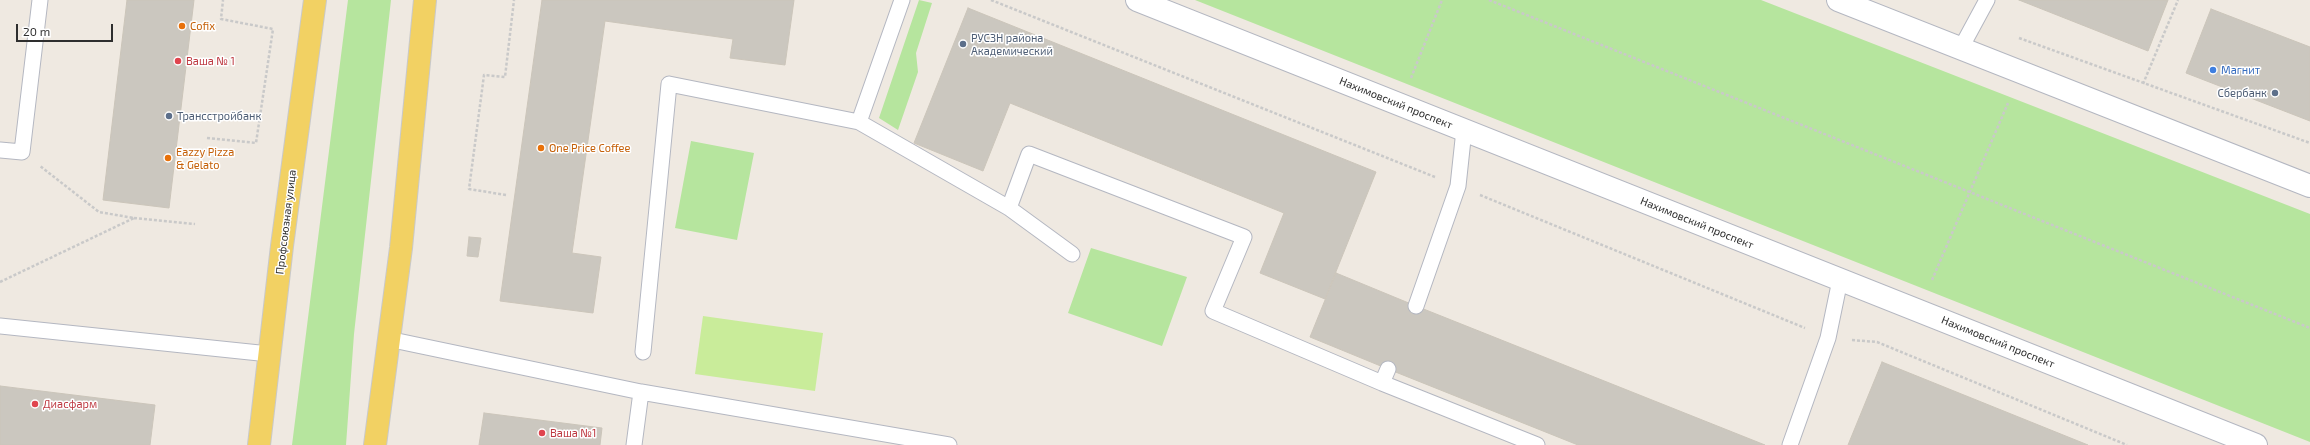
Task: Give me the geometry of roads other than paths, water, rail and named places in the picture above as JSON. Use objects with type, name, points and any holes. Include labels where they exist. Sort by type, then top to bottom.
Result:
[{"type":"main road","name":"Профсоюзная улица","points":[[259,445],[269,354],[315,0]]},
{"type":"main road","points":[[375,445],[401,248],[425,0]]},
{"type":"main road","name":"Нахимовский проспект","points":[[1137,0],[2256,445]]},
{"type":"main road","points":[[1838,0],[2310,186]]},
{"type":"lane","points":[[0,150],[22,152],[40,0]]},
{"type":"lane","points":[[859,122],[902,0]]},
{"type":"lane","points":[[1961,48],[1987,0]]},
{"type":"lane","points":[[643,352],[669,84],[859,122],[1009,208],[1072,254]]},
{"type":"lane","points":[[1416,306],[1458,186],[1464,130]]},
{"type":"lane","points":[[1009,208],[1029,154],[1244,237],[1213,311],[1385,376],[1537,445]]},
{"type":"lane","points":[[1790,445],[1828,338],[1840,280]]},
{"type":"lane","points":[[0,326],[269,354]]},
{"type":"lane","points":[[388,339],[642,392],[949,445]]},
{"type":"lane","points":[[634,445],[642,392]]},
{"type":"place","name":"Cofix","points":[[182,26]]},
{"type":"place","name":"РУСЗН района Академический","points":[[963,44]]},
{"type":"place","name":"Ваша № 1","points":[[178,61]]},
{"type":"place","name":"Магнит","points":[[2213,70]]},
{"type":"place","name":"Сбербанк","points":[[2275,93]]},
{"type":"place","name":"Трансстройбанк","points":[[169,116]]},
{"type":"place","name":"One Price Coffee","points":[[541,148]]},
{"type":"place","name":"Eazzy Pizza & Gelato","points":[[168,158]]},
{"type":"place","name":"Диасфарм","points":[[35,404]]},
{"type":"place","name":"Ваша №1","points":[[542,433]]}]
